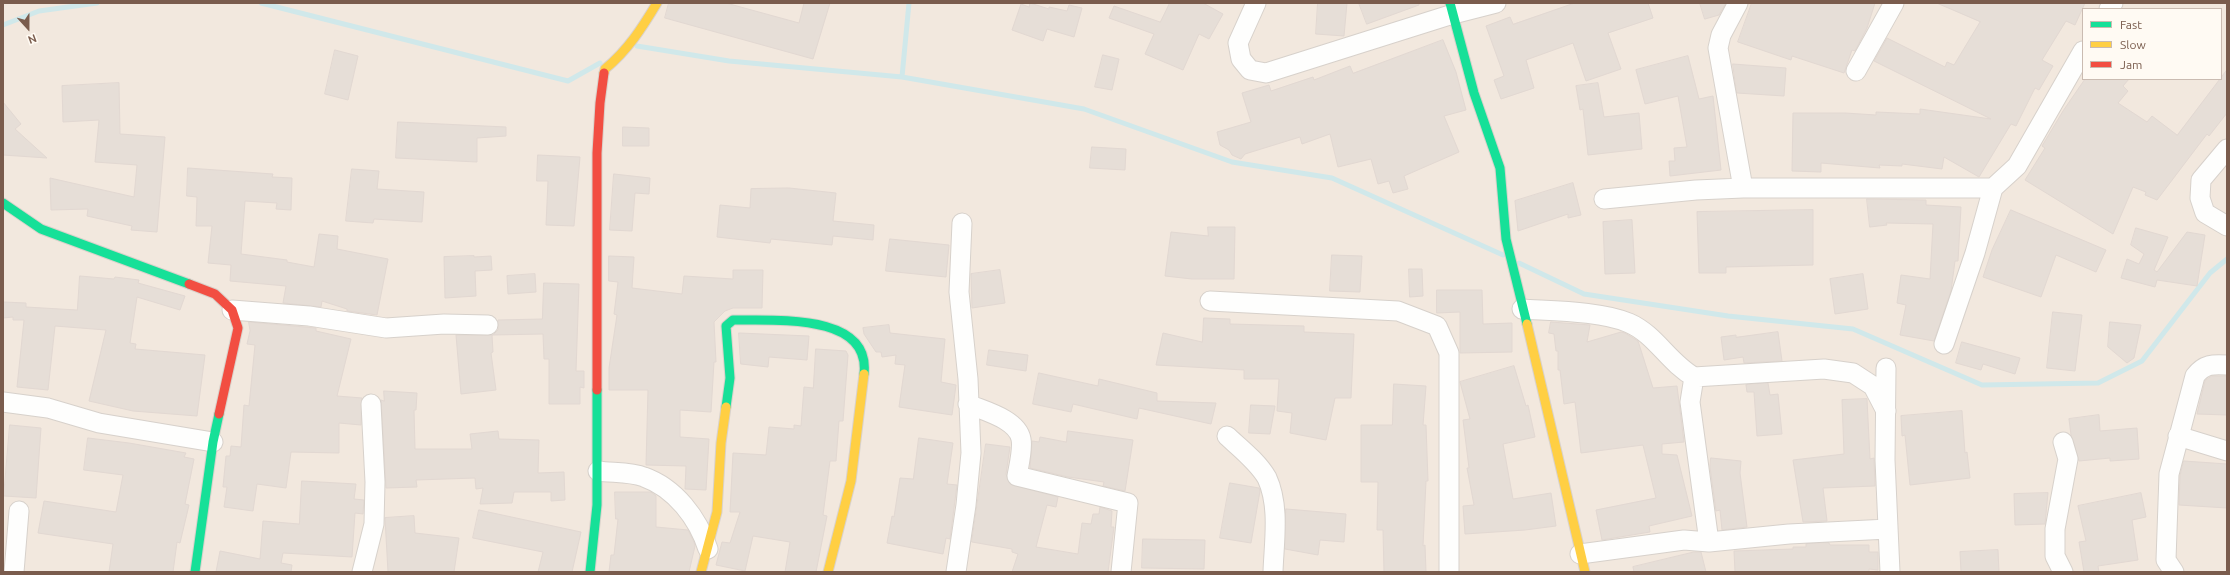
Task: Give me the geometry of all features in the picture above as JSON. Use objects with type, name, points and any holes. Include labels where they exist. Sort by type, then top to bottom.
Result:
[{"type":"street","points":[[590,572],[595,545],[598,471],[597,140],[602,85],[605,69],[623,55],[631,45],[657,3]]},
{"type":"street","points":[[1256,3],[1238,43],[1241,58],[1250,70],[1266,73],[1451,9],[1496,3]]},
{"type":"street","points":[[1738,3],[1721,35],[1718,48],[1743,188]]},
{"type":"street","points":[[1856,71],[1894,3]]},
{"type":"street","points":[[1451,9],[1474,93],[1500,168],[1506,239],[1522,309],[1556,442],[1583,563],[1684,540],[1709,542],[1789,534],[1888,529]]},
{"type":"street","points":[[1944,344],[1975,253],[1993,188],[2017,166],[2082,53]]},
{"type":"street","points":[[2227,149],[2201,180],[2200,198],[2205,213],[2227,226]]},
{"type":"street","points":[[1604,199],[1696,190],[1743,188],[1993,188]]},
{"type":"street","points":[[3,203],[41,229],[215,294],[232,310],[238,328],[213,442],[195,572]]},
{"type":"street","points":[[956,572],[966,504],[971,453],[968,379],[959,292],[962,223]]},
{"type":"street","points":[[1210,301],[1398,311],[1437,326],[1449,352],[1449,572]]},
{"type":"street","points":[[1522,309],[1596,315],[1629,323],[1654,341],[1680,369],[1694,377],[1824,369],[1853,373],[1873,386],[1886,411]]},
{"type":"street","points":[[232,310],[309,316],[386,328],[444,324],[488,325]]},
{"type":"street","points":[[701,572],[717,512],[721,443],[730,378],[726,326],[733,320],[765,322],[787,320],[837,329],[850,336],[864,357],[861,412],[843,525],[828,572]]},
{"type":"street","points":[[2174,572],[2166,560],[2169,474],[2178,436],[2196,376],[2201,368],[2212,364],[2227,365]]},
{"type":"street","points":[[1886,368],[1890,572]]},
{"type":"street","points":[[1694,377],[1690,402],[1709,542]]},
{"type":"street","points":[[3,402],[48,408],[99,422],[213,442]]},
{"type":"street","points":[[362,572],[374,524],[375,482],[371,404]]},
{"type":"street","points":[[968,404],[1009,423],[1016,428],[1021,439],[1017,476],[1128,503],[1121,572]]},
{"type":"street","points":[[1227,436],[1249,456],[1266,478],[1274,501],[1273,572]]},
{"type":"street","points":[[2178,436],[2227,452]]},
{"type":"street","points":[[2063,442],[2068,459],[2055,528],[2055,556],[2063,572]]},
{"type":"street","points":[[598,471],[643,477],[665,487],[690,512],[704,535],[708,548]]},
{"type":"street","points":[[14,572],[19,512]]},
{"type":"shaded area","points":[[3,3],[2227,3],[2227,572],[3,572]]},
{"type":"building","points":[[669,3],[726,3],[799,23],[804,3],[830,3],[813,59],[665,18]]},
{"type":"building","points":[[1030,3],[1049,9],[1049,7],[1067,11],[1069,5],[1082,8],[1074,37],[1047,29],[1043,41],[1012,30],[1021,4],[1029,7]]},
{"type":"building","points":[[1170,3],[1203,3],[1223,14],[1209,39],[1199,34],[1183,70],[1145,54],[1154,34],[1109,18],[1114,6],[1160,22]]},
{"type":"building","points":[[1318,3],[1347,3],[1344,36],[1316,34]]},
{"type":"building","points":[[1359,3],[1419,3],[1419,5],[1367,24]]},
{"type":"building","points":[[1575,3],[1648,3],[1653,18],[1608,33],[1621,69],[1586,81],[1573,43],[1526,60],[1534,88],[1501,99],[1494,80],[1504,76],[1486,26],[1510,17],[1513,24]]},
{"type":"building","points":[[1700,3],[1726,3],[1719,15],[1705,19]]},
{"type":"building","points":[[1752,3],[1875,3],[1867,28],[1855,51],[1852,50],[1844,73],[1792,56],[1791,60],[1738,42]]},
{"type":"building","points":[[1937,3],[2085,3],[2075,25],[2066,21],[2042,60],[2053,66],[2039,90],[2035,88],[2016,126],[2011,124],[1979,177],[1944,157],[1942,169],[1902,164],[1902,166],[1879,165],[1880,168],[1821,163],[1821,172],[1792,171],[1793,113],[1845,113],[1876,115],[1876,112],[1920,114],[1920,109],[1991,119],[1874,61],[1887,38],[1945,67],[1947,62],[1954,65],[1980,22]]},
{"type":"building","points":[[1443,40],[1456,72],[1466,110],[1444,116],[1459,152],[1404,176],[1408,189],[1393,193],[1389,181],[1378,184],[1371,159],[1338,167],[1330,134],[1302,144],[1300,137],[1245,154],[1241,159],[1232,155],[1229,150],[1220,145],[1217,132],[1251,122],[1242,93],[1269,85],[1271,91],[1313,77],[1314,80],[1350,66],[1353,73]]},
{"type":"building","points":[[335,50],[358,56],[348,100],[325,94]]},
{"type":"building","points":[[1103,55],[1119,59],[1112,90],[1095,87]]},
{"type":"building","points":[[1688,56],[1699,99],[1713,96],[1721,170],[1670,176],[1669,161],[1675,161],[1674,148],[1687,147],[1678,96],[1645,104],[1636,70]]},
{"type":"building","points":[[1733,64],[1786,68],[1784,96],[1737,93]]},
{"type":"building","points":[[2227,70],[2227,113],[2209,136],[2207,134],[2157,200],[2145,195],[2146,192],[2133,187],[2113,234],[2025,180],[2045,148],[2042,146],[2063,111],[2084,80],[2128,80],[2123,86],[2128,91],[2118,103],[2147,122],[2152,116],[2177,135],[2219,80],[2222,80],[2222,76]]},
{"type":"building","points":[[119,83],[120,134],[165,137],[157,232],[131,230],[132,226],[87,216],[88,209],[51,210],[50,178],[134,197],[137,165],[95,162],[99,120],[63,122],[62,86]]},
{"type":"building","points":[[1598,83],[1604,117],[1639,113],[1642,149],[1588,155],[1583,109],[1580,110],[1576,86]]},
{"type":"building","points":[[3,102],[21,124],[15,129],[47,158],[3,155]]},
{"type":"building","points":[[398,122],[506,127],[506,136],[477,138],[477,162],[396,158]]},
{"type":"building","points":[[623,127],[649,128],[649,146],[623,146]]},
{"type":"building","points":[[1092,147],[1126,149],[1125,170],[1090,168]]},
{"type":"building","points":[[538,155],[580,157],[574,226],[546,225],[548,181],[537,181]]},
{"type":"building","points":[[188,168],[273,174],[272,177],[292,178],[291,210],[276,209],[277,203],[245,201],[241,254],[287,260],[287,262],[314,267],[319,234],[338,236],[337,249],[388,259],[377,315],[347,311],[347,309],[322,301],[321,307],[283,303],[286,286],[230,281],[231,265],[208,263],[212,226],[196,226],[197,197],[187,196]]},
{"type":"building","points":[[352,169],[379,171],[377,189],[424,192],[422,222],[374,219],[373,223],[346,221]]},
{"type":"building","points":[[614,174],[650,178],[649,194],[635,193],[632,231],[610,230]]},
{"type":"building","points":[[1573,183],[1581,215],[1568,218],[1568,214],[1518,231],[1515,201]]},
{"type":"building","points":[[789,188],[836,193],[833,221],[874,225],[873,240],[833,236],[832,245],[771,239],[770,243],[717,237],[720,205],[750,208],[751,189]]},
{"type":"building","points":[[1867,199],[1926,200],[1926,205],[1961,207],[1958,261],[1955,261],[1951,291],[1934,341],[1900,335],[1906,305],[1897,303],[1901,275],[1930,279],[1933,224],[1886,223],[1887,225],[1870,227]]},
{"type":"building","points":[[1813,210],[1813,265],[1726,267],[1726,273],[1699,273],[1697,212]]},
{"type":"building","points":[[2011,210],[2106,250],[2096,272],[2056,255],[2041,297],[1983,277],[1992,250]]},
{"type":"building","points":[[1632,220],[1635,273],[1605,274],[1603,222]]},
{"type":"building","points":[[1208,227],[1235,227],[1234,279],[1192,279],[1165,276],[1171,232],[1208,236]]},
{"type":"building","points":[[2136,228],[2168,237],[2154,270],[2157,272],[2187,232],[2205,235],[2197,286],[2157,280],[2155,287],[2121,278],[2127,259],[2139,264],[2144,254],[2131,245]]},
{"type":"building","points":[[890,239],[949,245],[946,277],[886,271]]},
{"type":"building","points":[[1332,255],[1362,256],[1360,292],[1330,291]]},
{"type":"building","points":[[491,256],[492,270],[475,271],[476,296],[445,298],[444,257]]},
{"type":"building","points":[[609,256],[634,257],[632,288],[682,294],[684,276],[733,279],[733,270],[763,270],[762,308],[733,308],[725,311],[714,322],[716,362],[714,362],[711,412],[680,410],[680,437],[709,439],[706,490],[685,489],[686,466],[646,465],[648,390],[609,390],[609,368],[617,315],[614,314],[618,282],[609,281]]},
{"type":"building","points":[[1409,269],[1422,269],[1423,296],[1410,297]]},
{"type":"building","points":[[1000,270],[1005,303],[972,308],[971,274]]},
{"type":"building","points":[[535,274],[536,292],[508,294],[507,276]]},
{"type":"building","points":[[1863,274],[1868,309],[1835,314],[1830,279]]},
{"type":"building","points":[[80,276],[114,279],[115,277],[139,280],[138,283],[185,296],[180,310],[137,297],[130,343],[136,344],[135,349],[205,355],[197,416],[133,411],[89,401],[106,330],[55,326],[48,390],[17,387],[24,320],[13,320],[13,317],[3,318],[3,302],[26,303],[26,307],[77,310]]},
{"type":"building","points":[[544,283],[579,284],[576,371],[584,371],[584,388],[580,387],[580,404],[549,404],[549,359],[544,359],[543,334],[493,335],[498,330],[498,320],[542,319]]},
{"type":"building","points":[[1437,290],[1482,290],[1483,324],[1512,323],[1512,352],[1460,353],[1460,312],[1437,313]]},
{"type":"building","points":[[2053,312],[2082,315],[2075,371],[2047,368]]},
{"type":"building","points":[[1204,318],[1230,319],[1230,324],[1304,326],[1304,332],[1354,334],[1351,398],[1335,398],[1326,440],[1290,433],[1292,413],[1277,411],[1279,379],[1244,379],[1244,370],[1156,365],[1163,333],[1202,342]]},
{"type":"building","points":[[249,322],[316,328],[316,331],[351,339],[337,396],[362,398],[361,425],[339,423],[339,453],[291,452],[286,488],[257,484],[253,511],[224,507],[227,487],[223,487],[226,456],[230,456],[231,446],[241,447],[244,405],[249,406],[255,345],[247,344],[250,331]]},
{"type":"building","points":[[1551,322],[1590,325],[1587,342],[1621,332],[1625,333],[1638,341],[1653,388],[1677,386],[1684,442],[1662,444],[1662,454],[1677,455],[1692,516],[1649,526],[1650,532],[1602,540],[1596,510],[1656,498],[1643,445],[1581,453],[1575,402],[1564,404],[1560,370],[1558,370],[1558,351],[1556,351],[1554,334],[1549,333]]},
{"type":"building","points":[[2110,322],[2141,325],[2134,358],[2127,363],[2108,347]]},
{"type":"building","points":[[889,325],[890,333],[945,339],[941,382],[956,385],[952,415],[899,407],[905,365],[895,364],[896,355],[882,357],[881,352],[876,352],[864,334],[863,328]]},
{"type":"building","points":[[1778,332],[1782,361],[1744,363],[1743,357],[1724,360],[1721,337],[1736,335],[1736,337]]},
{"type":"building","points":[[739,333],[809,336],[807,360],[769,357],[768,367],[741,364]]},
{"type":"building","points":[[456,335],[492,335],[493,352],[491,353],[496,390],[461,394]]},
{"type":"building","points":[[1962,342],[2020,358],[2015,374],[1983,364],[1981,370],[1956,363]]},
{"type":"building","points":[[816,349],[846,351],[848,355],[843,421],[839,421],[836,461],[830,461],[823,515],[827,516],[816,572],[785,572],[790,542],[753,536],[745,571],[716,565],[722,542],[730,543],[740,512],[730,512],[733,453],[766,455],[769,427],[794,429],[794,425],[801,426],[804,387],[813,388]]},
{"type":"building","points":[[989,350],[1028,355],[1026,371],[987,365]]},
{"type":"building","points":[[1514,366],[1526,406],[1528,405],[1535,437],[1503,444],[1513,499],[1551,493],[1556,526],[1525,530],[1465,534],[1463,506],[1474,505],[1467,468],[1469,468],[1463,420],[1470,419],[1460,382]]},
{"type":"building","points":[[1039,373],[1098,386],[1099,379],[1157,393],[1157,401],[1216,403],[1211,424],[1139,408],[1137,419],[1073,404],[1071,412],[1033,404]]},
{"type":"building","points":[[2212,376],[2227,376],[2227,415],[2197,414],[2205,381]]},
{"type":"building","points":[[1768,383],[1770,395],[1778,394],[1782,434],[1757,436],[1754,392],[1747,392],[1746,385]]},
{"type":"building","points":[[1394,384],[1426,386],[1423,425],[1426,425],[1428,481],[1426,481],[1423,546],[1425,545],[1426,572],[1384,572],[1383,530],[1377,530],[1378,482],[1361,482],[1361,425],[1392,425]]},
{"type":"building","points":[[384,391],[417,393],[416,410],[414,410],[415,449],[472,449],[470,434],[498,431],[499,439],[539,440],[538,473],[564,472],[565,500],[551,501],[551,492],[514,492],[512,503],[480,504],[483,488],[476,489],[475,478],[416,480],[417,487],[386,488],[381,400],[384,401]]},
{"type":"building","points":[[1867,399],[1870,459],[1874,458],[1875,486],[1823,488],[1827,521],[1803,522],[1793,460],[1844,454],[1842,400]]},
{"type":"building","points":[[1251,405],[1275,406],[1270,434],[1249,433]]},
{"type":"building","points":[[1962,411],[1965,453],[1967,452],[1970,478],[1910,485],[1905,435],[1902,436],[1901,416]]},
{"type":"building","points":[[2099,415],[2100,431],[2137,428],[2139,459],[2110,461],[2110,458],[2079,461],[2071,435],[2069,419]]},
{"type":"building","points":[[10,425],[41,428],[36,498],[4,496]]},
{"type":"building","points":[[1068,431],[1133,440],[1125,491],[1103,486],[1104,482],[1068,477],[1030,468],[1032,441],[1039,442],[1040,437],[1066,442]]},
{"type":"building","points":[[88,438],[129,443],[186,453],[184,457],[194,459],[185,504],[189,505],[180,543],[177,542],[173,572],[109,572],[113,544],[38,533],[44,501],[116,512],[123,475],[84,470]]},
{"type":"building","points":[[919,438],[953,443],[947,484],[957,485],[950,539],[946,538],[943,554],[887,543],[892,516],[894,517],[900,478],[913,479]]},
{"type":"building","points":[[986,444],[1010,447],[1006,474],[1010,484],[1058,497],[1056,507],[1047,505],[1036,547],[1078,554],[1082,523],[1091,524],[1093,514],[1099,514],[1100,507],[1112,511],[1111,527],[1114,527],[1108,572],[1012,572],[1018,554],[1012,552],[1012,549],[972,542]]},
{"type":"building","points":[[1711,458],[1741,461],[1740,473],[1747,527],[1722,530],[1720,510],[1716,511],[1710,467]]},
{"type":"building","points":[[2184,461],[2227,464],[2227,508],[2179,505],[2180,476]]},
{"type":"building","points":[[302,481],[356,484],[354,499],[364,500],[363,514],[355,513],[352,557],[283,553],[281,563],[292,565],[291,572],[216,572],[220,551],[260,559],[263,521],[299,524]]},
{"type":"building","points":[[1230,483],[1259,488],[1260,491],[1251,543],[1220,538]]},
{"type":"building","points":[[615,492],[651,492],[656,496],[656,527],[688,530],[695,546],[689,572],[609,572],[611,555],[614,555],[618,519],[616,519]]},
{"type":"building","points":[[2048,493],[2045,524],[2015,525],[2014,494]]},
{"type":"building","points":[[2141,493],[2146,517],[2132,520],[2138,560],[2098,566],[2099,572],[2084,572],[2079,542],[2086,541],[2078,506]]},
{"type":"building","points":[[1286,509],[1346,514],[1344,542],[1320,540],[1318,555],[1285,549]]},
{"type":"building","points":[[479,510],[581,532],[572,572],[538,572],[543,552],[473,538]]},
{"type":"building","points":[[414,516],[415,533],[459,538],[454,572],[388,572],[385,518]]},
{"type":"building","points":[[1143,539],[1205,540],[1204,569],[1142,568]]},
{"type":"building","points":[[1829,543],[1830,545],[1869,545],[1869,552],[1878,552],[1878,570],[1869,569],[1869,572],[1735,572],[1734,551],[1793,549],[1793,547],[1806,547],[1806,544]]},
{"type":"building","points":[[1998,550],[1999,572],[1961,572],[1960,552]]},
{"type":"building","points":[[1694,552],[1701,552],[1706,572],[1634,572],[1633,567]]},
{"type":"waterway","points":[[3,25],[39,11],[97,3]]},
{"type":"waterway","points":[[261,3],[568,81],[600,63]]},
{"type":"waterway","points":[[902,77],[909,3]]},
{"type":"waterway","points":[[637,46],[729,61],[902,77],[1084,109],[1232,162],[1332,178],[1503,255]]},
{"type":"waterway","points":[[1519,263],[1584,294],[1728,316],[1853,329],[1982,385],[2098,383],[2142,361],[2210,273],[2227,259]]},
{"type":"traffic: fast","points":[[1450,3],[1474,93],[1500,168],[1506,239],[1527,324]]},
{"type":"traffic: fast","points":[[3,203],[41,229],[189,284]]},
{"type":"traffic: fast","points":[[726,407],[730,378],[726,326],[733,320],[793,321],[816,324],[836,330],[852,340],[862,354],[864,374]]},
{"type":"traffic: fast","points":[[590,572],[597,505],[597,390]]},
{"type":"traffic: fast","points":[[195,572],[213,442],[219,414]]},
{"type":"traffic: slow","points":[[604,73],[605,69],[621,54],[634,38],[657,3]]},
{"type":"traffic: slow","points":[[1527,324],[1585,572]]},
{"type":"traffic: slow","points":[[828,572],[851,481],[864,374]]},
{"type":"traffic: slow","points":[[701,572],[717,512],[721,443],[726,407]]},
{"type":"traffic: jam","points":[[597,390],[597,153],[600,103],[604,73]]},
{"type":"traffic: jam","points":[[189,284],[215,294],[232,310],[238,328],[219,414]]}]
